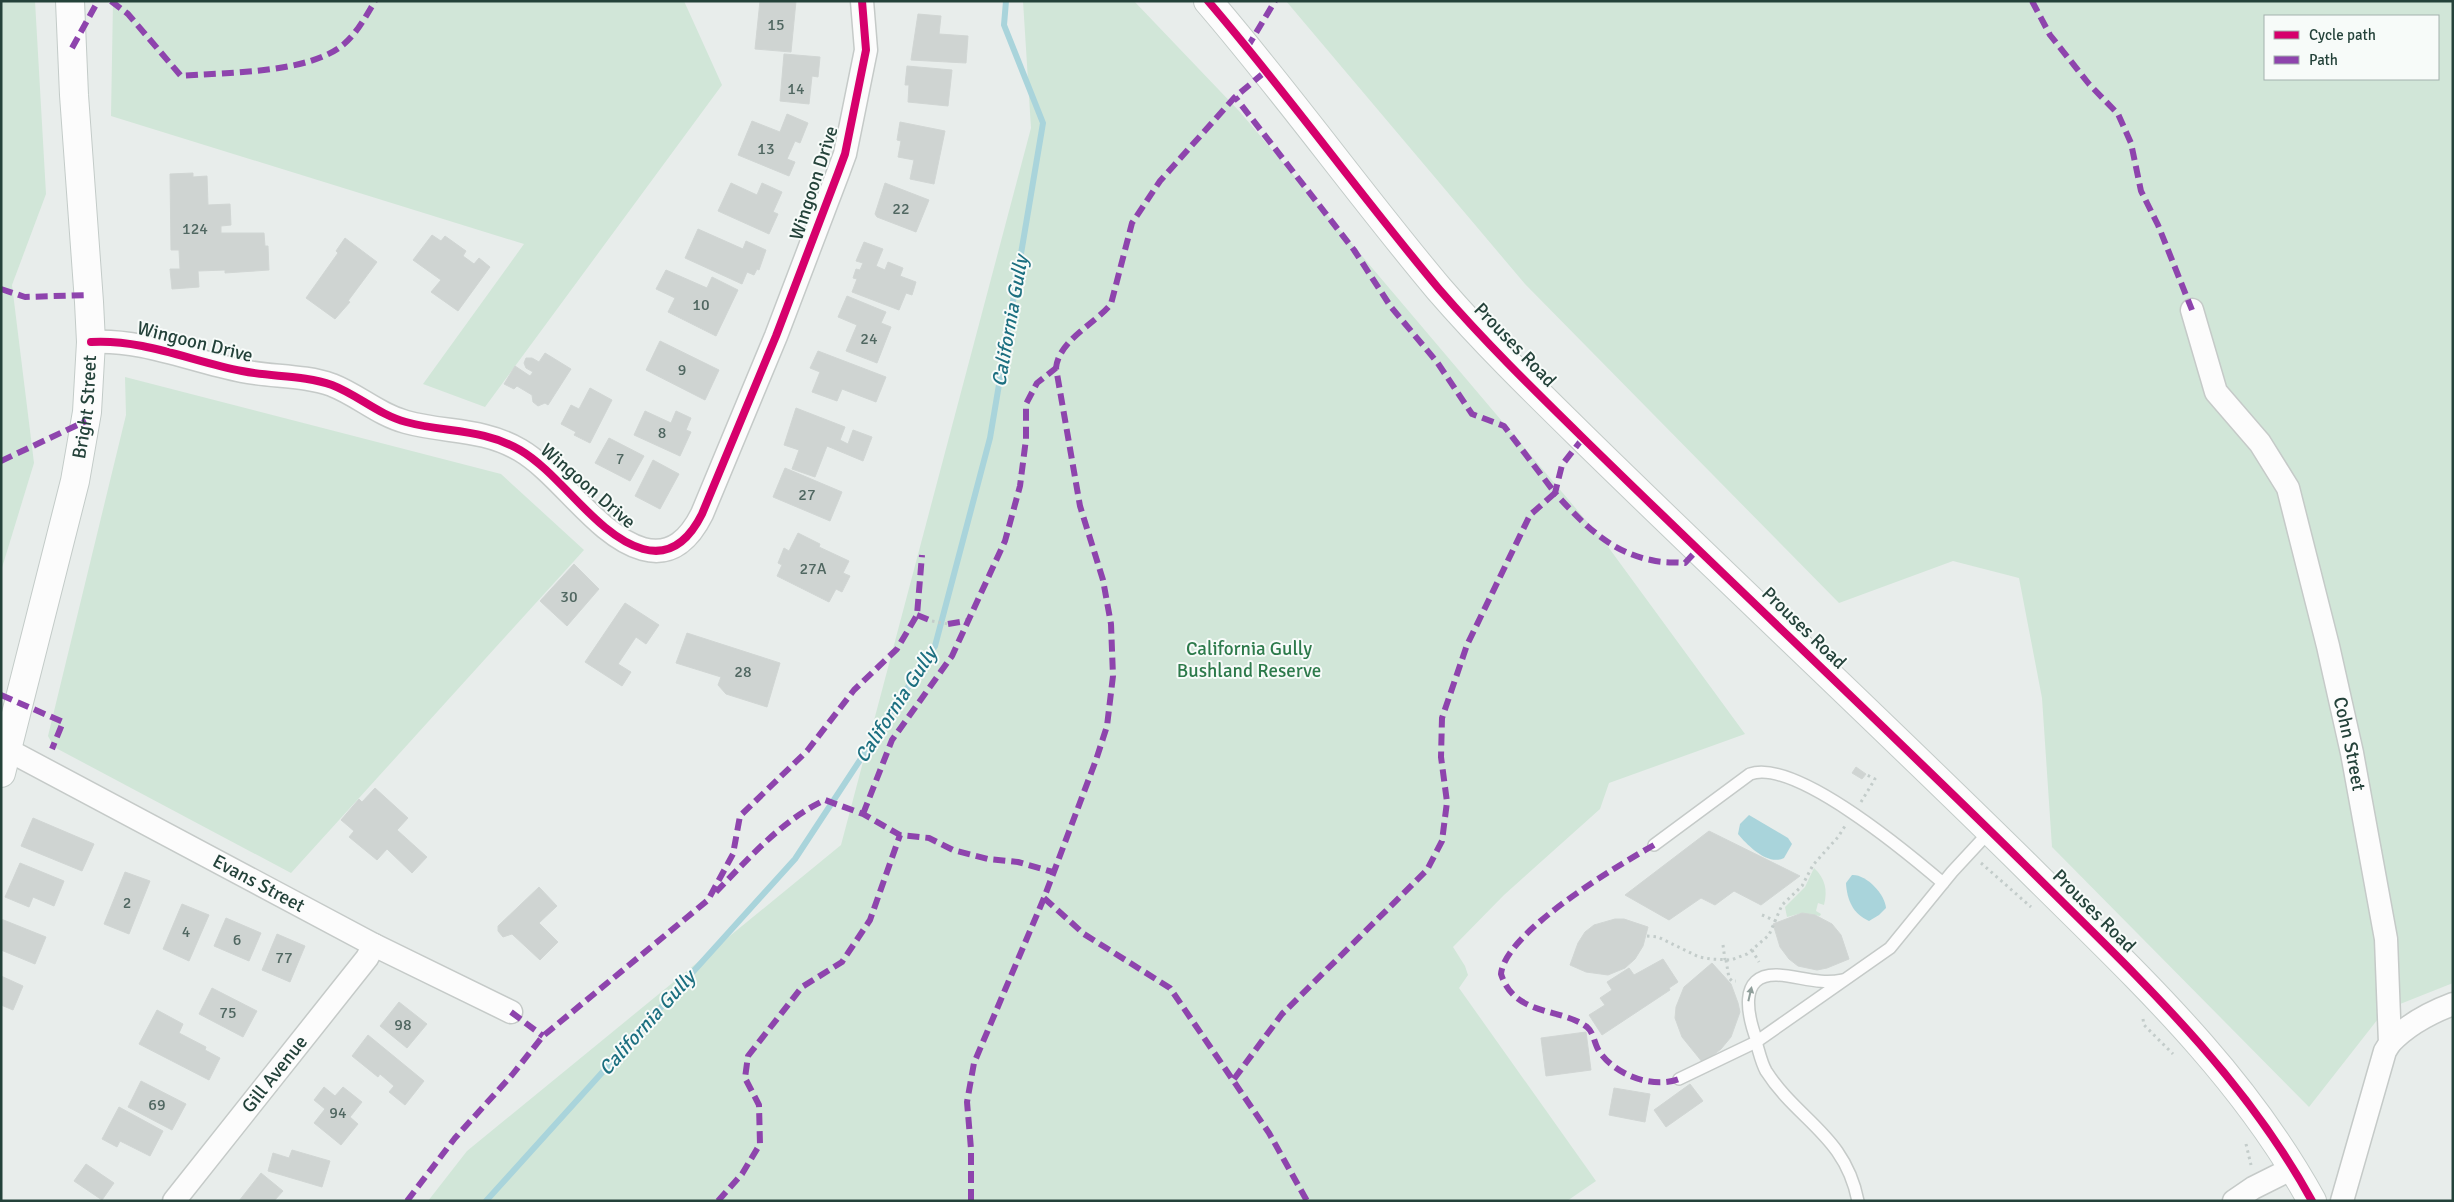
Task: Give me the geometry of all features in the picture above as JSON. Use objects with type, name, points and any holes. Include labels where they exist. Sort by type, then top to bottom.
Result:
[{"type":"street","name":"Bright Street","points":[[5,762],[75,481],[87,412],[91,342],[70,1]]},
{"type":"street","name":"Wingoon Drive","points":[[91,342],[114,340],[135,343],[241,371],[330,384],[396,419],[408,423],[476,433],[500,440],[532,459],[624,540],[652,551],[672,548],[689,536],[702,514],[776,336],[845,154],[866,50],[862,1]]},
{"type":"street","name":"Prouses Road","points":[[1208,1],[1272,78],[1415,259],[1493,349],[1990,831],[2202,1044],[2253,1107],[2312,1201]]},
{"type":"street","name":"Cohn Street","points":[[2192,310],[2216,392],[2260,443],[2288,488],[2328,646],[2355,773],[2386,940],[2390,1043],[2385,1051],[2342,1201]]},
{"type":"street","name":"Evans Street","points":[[5,762],[511,1012]]},
{"type":"street","name":"Gill Avenue","points":[[174,1201],[367,958],[374,945]]},
{"type":"street","points":[[2390,1043],[2399,1033],[2423,1017],[2453,1004]]},
{"type":"street","points":[[2234,1201],[2253,1188],[2293,1168]]},
{"type":"lane","points":[[1654,845],[1750,774],[1757,771],[1773,772],[1854,813],[1897,844],[1943,883]]},
{"type":"lane","points":[[1679,1079],[1756,1041],[1890,948],[1943,883],[1990,831]]},
{"type":"lane","points":[[1850,976],[1826,982],[1772,975],[1756,981],[1750,988],[1748,999],[1750,1020],[1766,1069],[1786,1097],[1812,1120],[1838,1150],[1855,1184],[1858,1201]]},
{"type":"path","points":[[932,621],[948,624]]},
{"type":"path","points":[[1647,936],[1664,940],[1699,957],[1725,960],[1741,956],[1752,950],[1768,935],[1782,905],[1802,886],[1813,864],[1838,837],[1854,813],[1875,779],[1867,775],[1864,776]]},
{"type":"path","points":[[1970,852],[2020,900],[2036,911]]},
{"type":"path","points":[[1762,915],[1776,921]]},
{"type":"path","points":[[1723,945],[1731,980],[1736,981],[1740,977]]},
{"type":"path","points":[[1752,950],[1759,962]]},
{"type":"path","points":[[1753,965],[1766,960]]},
{"type":"path","points":[[2141,1011],[2144,1025],[2178,1060]]},
{"type":"path","points":[[2245,1141],[2252,1168]]},
{"type":"green space","points":[[1,1],[35,1],[46,194],[12,285],[34,463],[1,571]]},
{"type":"green space","points":[[113,1],[684,1],[722,85],[485,407],[423,384],[524,244],[111,116]]},
{"type":"green space","name":"California Gully Bushland Reserve","points":[[1023,1],[1134,1],[1240,112],[1606,544],[1745,734],[1609,783],[1600,809],[1504,895],[1453,947],[1465,966],[1468,975],[1459,988],[1596,1181],[1567,1201],[428,1201],[467,1151],[841,845],[1031,128]]},
{"type":"green space","points":[[1286,1],[2453,1],[2453,983],[2385,1010],[2309,1107],[2052,847],[2042,698],[2019,578],[1953,561],[1839,603],[1525,284]]},
{"type":"green space","points":[[125,377],[501,474],[584,550],[291,873],[54,747],[48,736],[126,415]]},
{"type":"green space","points":[[1814,868],[1823,880],[1826,894],[1824,905],[1818,903],[1816,911],[1821,914],[1820,916],[1802,913],[1787,917],[1785,907],[1805,887]]},
{"type":"water","points":[[1749,815],[1788,838],[1792,844],[1784,858],[1778,860],[1771,859],[1759,854],[1738,834],[1740,824]]},
{"type":"water","points":[[1852,875],[1869,881],[1885,903],[1886,908],[1869,921],[1855,910],[1849,901],[1846,883]]},
{"type":"building","points":[[760,1],[796,1],[791,52],[755,49]]},
{"type":"building","points":[[918,14],[941,16],[939,34],[968,36],[966,63],[911,60]]},
{"type":"building","points":[[784,54],[820,57],[818,77],[812,76],[809,104],[780,101]]},
{"type":"building","points":[[907,66],[952,70],[948,106],[908,102],[909,85],[905,85]]},
{"type":"building","points":[[787,114],[808,123],[800,143],[795,141],[787,159],[795,162],[789,176],[738,155],[752,121],[780,132]]},
{"type":"building","points":[[900,122],[945,131],[934,184],[910,179],[914,160],[898,157],[901,141],[897,140]]},
{"type":"building","points":[[193,173],[193,177],[207,176],[208,205],[230,204],[231,225],[221,226],[221,233],[264,233],[265,246],[268,246],[269,270],[225,273],[225,270],[198,271],[199,287],[172,289],[170,269],[180,269],[179,250],[171,250],[170,174]]},
{"type":"building","points":[[731,183],[757,195],[762,183],[782,192],[773,212],[778,214],[769,234],[718,211]]},
{"type":"building","points":[[885,183],[929,200],[916,232],[877,217],[875,214]]},
{"type":"building","points":[[698,229],[743,249],[746,241],[766,250],[759,270],[757,269],[754,275],[747,272],[742,284],[685,258]]},
{"type":"building","points":[[432,235],[441,241],[445,236],[466,251],[463,256],[474,264],[479,258],[490,267],[458,311],[431,292],[441,280],[413,260]]},
{"type":"building","points":[[345,238],[377,262],[348,301],[350,302],[335,319],[306,298],[338,253],[336,251]]},
{"type":"building","points":[[864,242],[883,249],[876,266],[885,270],[888,262],[903,268],[900,276],[916,282],[912,295],[906,293],[899,310],[852,292],[857,279],[853,278],[856,269],[860,270],[863,263],[856,261]]},
{"type":"building","points":[[666,270],[707,288],[712,277],[738,290],[716,336],[668,312],[675,298],[656,289]]},
{"type":"building","points":[[847,296],[886,312],[881,323],[891,327],[877,363],[846,351],[857,325],[838,317]]},
{"type":"building","points":[[660,341],[719,370],[705,400],[646,370]]},
{"type":"building","points":[[818,351],[886,377],[876,402],[842,389],[837,401],[812,392],[820,372],[810,368]]},
{"type":"building","points":[[545,353],[571,369],[548,405],[545,403],[538,406],[533,402],[532,395],[517,386],[514,389],[504,384],[515,366],[530,376],[533,372],[526,368],[524,363],[526,358],[532,358],[539,362]]},
{"type":"building","points":[[590,388],[612,400],[590,443],[574,435],[576,432],[561,424],[571,405],[579,409]]},
{"type":"building","points":[[796,408],[845,427],[840,440],[848,444],[853,430],[872,437],[863,461],[827,446],[815,477],[792,469],[799,450],[784,445]]},
{"type":"building","points":[[645,411],[671,423],[676,411],[691,418],[686,430],[691,432],[680,456],[634,435]]},
{"type":"building","points":[[609,438],[644,456],[630,481],[595,463]]},
{"type":"building","points":[[653,460],[679,474],[660,509],[635,496]]},
{"type":"building","points":[[785,468],[842,492],[830,521],[773,497]]},
{"type":"building","points":[[798,533],[820,544],[819,547],[849,561],[843,573],[850,576],[842,592],[836,589],[829,602],[777,576],[782,565],[778,563],[784,548],[789,551]]},
{"type":"building","points":[[574,564],[599,589],[567,626],[540,601]]},
{"type":"building","points":[[625,603],[659,625],[646,644],[636,637],[618,664],[631,672],[622,686],[585,662]]},
{"type":"building","points":[[687,633],[780,663],[767,707],[726,694],[718,685],[721,677],[676,663]]},
{"type":"building","points":[[1856,767],[1866,774],[1862,779],[1852,773]]},
{"type":"building","points":[[375,788],[408,818],[397,830],[427,857],[412,873],[387,849],[377,860],[349,837],[354,831],[341,820],[359,799],[362,802]]},
{"type":"building","points":[[33,818],[94,844],[82,871],[21,846]]},
{"type":"building","points":[[1709,831],[1800,876],[1761,905],[1734,891],[1715,905],[1701,898],[1669,920],[1625,895]]},
{"type":"building","points":[[20,863],[64,881],[54,906],[33,897],[29,907],[5,897]]},
{"type":"building","points":[[125,872],[150,881],[129,934],[104,924]]},
{"type":"building","points":[[539,887],[557,906],[539,923],[558,942],[540,960],[512,934],[503,937],[498,931],[498,926]]},
{"type":"building","points":[[182,904],[209,915],[189,961],[163,949]]},
{"type":"building","points":[[1802,913],[1815,915],[1832,924],[1841,935],[1849,959],[1817,970],[1798,966],[1789,959],[1780,947],[1773,924]]},
{"type":"building","points":[[226,918],[261,933],[249,961],[214,946]]},
{"type":"building","points":[[1,919],[46,937],[35,964],[1,950]]},
{"type":"building","points":[[1615,919],[1624,919],[1648,927],[1643,946],[1635,959],[1625,968],[1608,975],[1586,972],[1570,965],[1578,943],[1585,932],[1594,925]]},
{"type":"building","points":[[277,934],[305,946],[290,982],[262,970]]},
{"type":"building","points":[[1663,959],[1678,982],[1669,988],[1670,990],[1602,1035],[1589,1015],[1605,1005],[1600,998],[1612,990],[1607,982],[1629,968],[1634,975]]},
{"type":"building","points":[[1712,963],[1731,984],[1740,1012],[1731,1037],[1721,1049],[1703,1063],[1682,1037],[1675,1018],[1676,1007],[1684,987]]},
{"type":"building","points":[[1,976],[23,986],[13,1010],[1,1005]]},
{"type":"building","points":[[212,988],[257,1011],[243,1037],[199,1014]]},
{"type":"building","points":[[399,1002],[427,1024],[407,1048],[380,1026]]},
{"type":"building","points":[[157,1010],[183,1024],[179,1033],[206,1047],[205,1050],[220,1058],[209,1080],[139,1044]]},
{"type":"building","points":[[1586,1032],[1591,1070],[1546,1076],[1541,1038]]},
{"type":"building","points":[[368,1035],[424,1081],[405,1105],[389,1092],[394,1086],[380,1074],[378,1077],[352,1056]]},
{"type":"building","points":[[141,1081],[186,1104],[172,1130],[128,1107]]},
{"type":"building","points":[[1690,1084],[1703,1101],[1666,1127],[1654,1110]]},
{"type":"building","points":[[324,1087],[335,1096],[343,1087],[362,1102],[350,1117],[358,1124],[341,1145],[314,1123],[325,1109],[314,1100]]},
{"type":"building","points":[[1614,1088],[1650,1094],[1645,1122],[1609,1115]]},
{"type":"building","points":[[119,1107],[163,1131],[150,1156],[120,1141],[117,1147],[102,1139]]},
{"type":"building","points":[[292,1150],[330,1161],[322,1187],[268,1171],[273,1153],[289,1158]]},
{"type":"building","points":[[86,1164],[114,1183],[102,1200],[74,1181]]},
{"type":"building","points":[[261,1173],[283,1191],[274,1201],[239,1201]]},
{"type":"waterway","name":"California Gully","points":[[486,1201],[795,859],[935,646],[990,438],[1043,123],[1004,25],[1006,1]]},
{"type":"marked path","points":[[72,48],[98,1]]},
{"type":"marked path","points":[[111,1],[128,14],[181,76],[266,70],[310,61],[329,54],[349,40],[375,1]]},
{"type":"marked path","points":[[1247,48],[1275,1]]},
{"type":"marked path","points":[[2032,1],[2050,35],[2089,84],[2118,114],[2131,143],[2141,191],[2158,225],[2192,310]]},
{"type":"marked path","points":[[971,1201],[971,1149],[967,1102],[974,1063],[1044,898],[1096,760],[1107,726],[1113,676],[1111,624],[1103,580],[1080,506],[1056,368],[1064,349],[1111,304],[1132,223],[1160,181],[1235,97],[1266,71]]},
{"type":"marked path","points":[[1234,1079],[1282,1014],[1427,870],[1442,841],[1447,802],[1441,757],[1442,718],[1467,645],[1530,515],[1555,493],[1504,426],[1472,414],[1437,362],[1391,307],[1354,250],[1235,97]]},
{"type":"marked path","points":[[1,289],[25,297],[89,295]]},
{"type":"marked path","points":[[863,814],[892,740],[952,656],[1005,541],[1020,486],[1026,439],[1026,404],[1037,383],[1056,368]]},
{"type":"marked path","points":[[1,461],[86,421]]},
{"type":"marked path","points":[[1583,438],[1562,465],[1555,493],[1586,525],[1622,550],[1659,562],[1685,563],[1698,549]]},
{"type":"marked path","points":[[407,1201],[455,1138],[512,1075],[543,1036],[708,900],[733,854],[740,816],[807,751],[854,690],[897,649],[917,615],[922,555]]},
{"type":"marked path","points":[[917,615],[932,621]]},
{"type":"marked path","points":[[948,624],[966,621]]},
{"type":"marked path","points":[[1,695],[63,722],[52,749]]},
{"type":"marked path","points":[[716,892],[780,829],[809,808],[825,800],[863,814],[900,835],[929,838],[953,850],[988,859],[1018,862],[1053,872]]},
{"type":"marked path","points":[[718,1201],[742,1174],[760,1144],[759,1105],[745,1078],[748,1056],[802,987],[842,962],[870,920],[900,835]]},
{"type":"marked path","points":[[1654,845],[1590,884],[1541,920],[1521,939],[1507,957],[1501,974],[1508,988],[1517,998],[1539,1009],[1564,1016],[1587,1027],[1599,1051],[1606,1060],[1624,1073],[1646,1081],[1668,1082],[1679,1079]]},
{"type":"marked path","points":[[1044,898],[1084,934],[1170,988],[1269,1133],[1307,1201]]},
{"type":"marked path","points":[[511,1012],[543,1036]]},
{"type":"cycle path","points":[[91,342],[110,342],[148,347],[242,371],[321,382],[342,389],[396,419],[492,438],[520,450],[535,461],[595,518],[626,542],[653,551],[671,548],[686,538],[702,514],[776,336],[845,154],[866,50],[862,1]]},
{"type":"cycle path","points":[[1208,1],[1267,72],[1439,289],[1473,327],[1582,437],[1970,811],[2143,983],[2217,1064],[2251,1107],[2283,1153],[2312,1201]]}]
